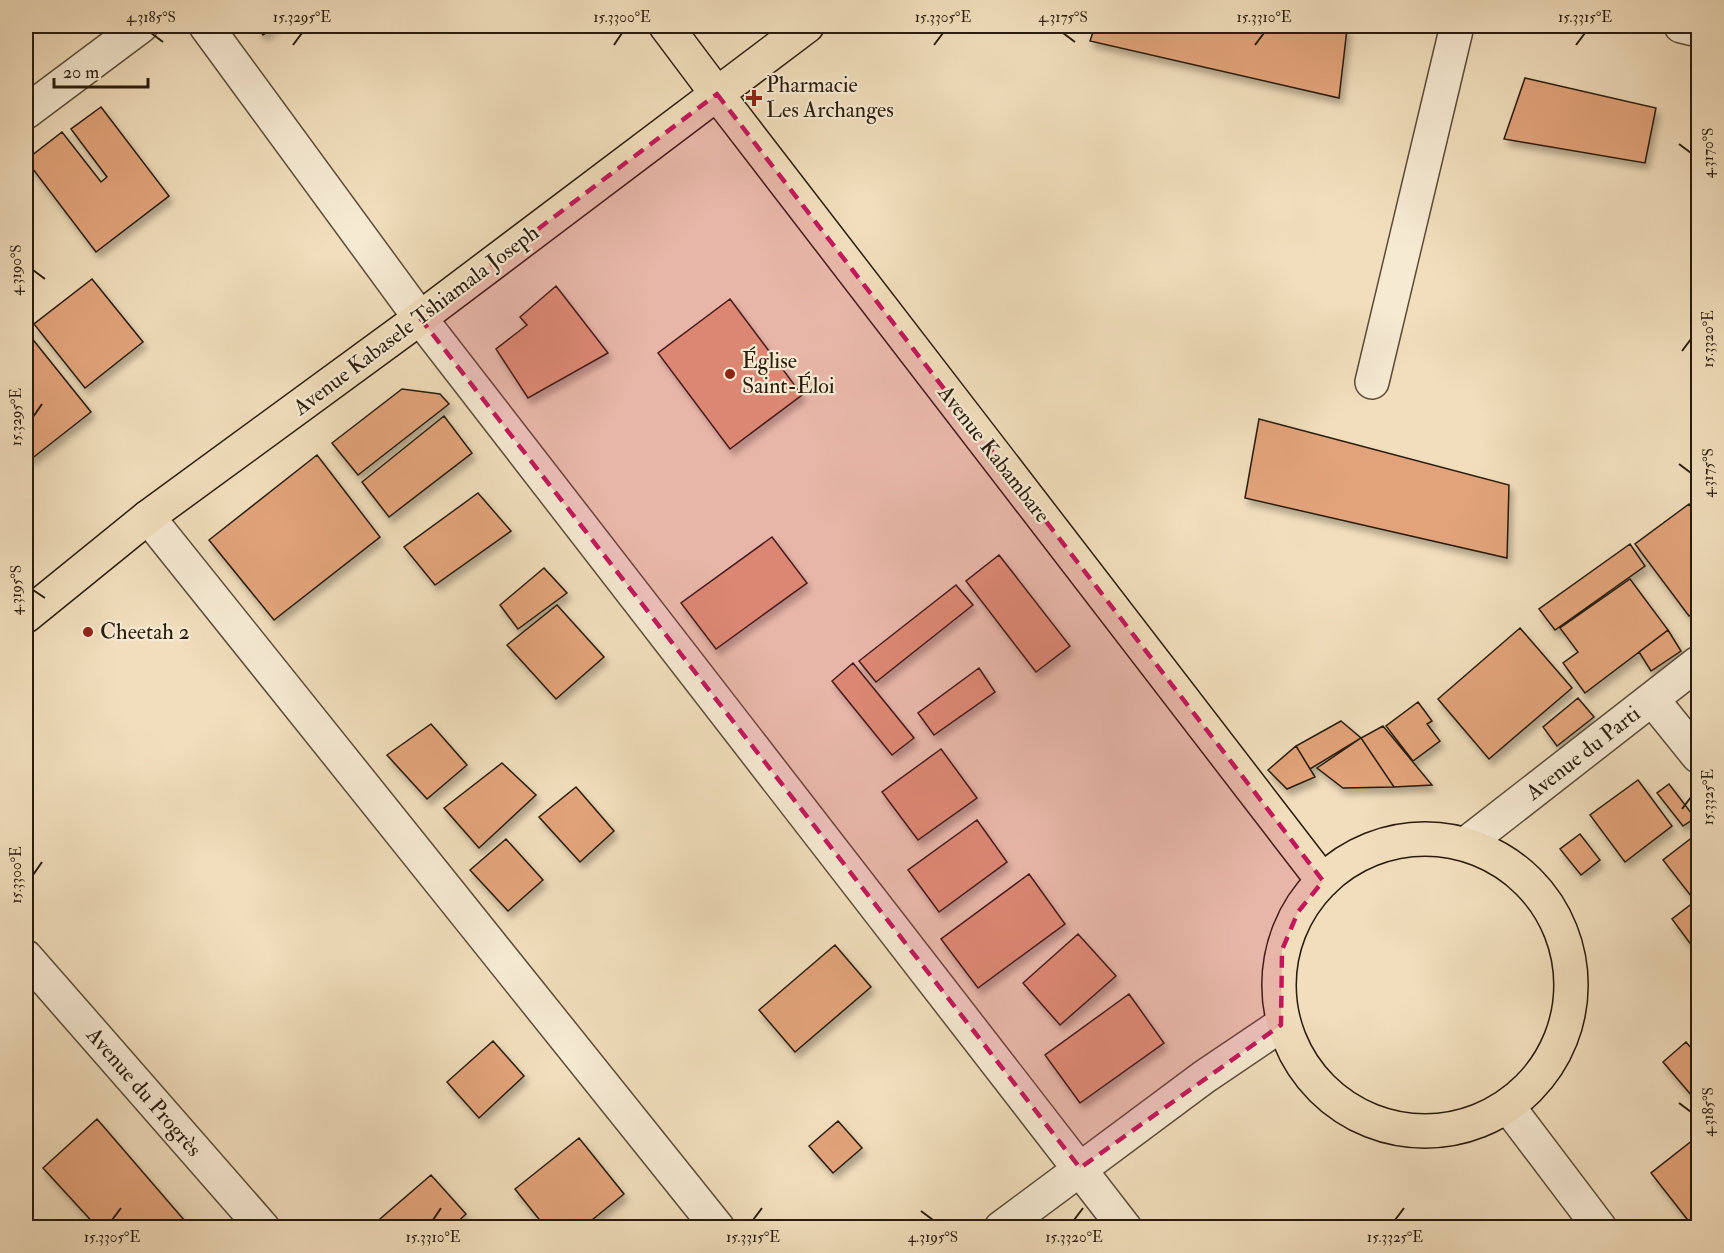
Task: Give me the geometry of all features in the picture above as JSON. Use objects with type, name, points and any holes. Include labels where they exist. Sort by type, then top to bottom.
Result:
[{"type":"main road","name":"Avenue Kabambare","points":[[666,26],[1323,881]]},
{"type":"main road","name":"Avenue Kabasele Tshiamala Joseph","points":[[26,616],[148,517],[420,318],[807,26]]},
{"type":"main road","points":[[1435,836],[1467,843],[1506,863],[1538,892],[1561,929],[1573,977],[1566,1018],[1549,1062],[1510,1109],[1484,1120],[1444,1131],[1404,1131],[1365,1120],[1330,1098],[1302,1067],[1281,1025],[1278,990],[1282,950],[1298,912],[1323,881],[1360,856],[1392,840],[1435,836]]},
{"type":"street","points":[[26,112],[141,26]]},
{"type":"street","points":[[206,26],[420,318],[1125,1227]]},
{"type":"street","points":[[1372,382],[1457,26]]},
{"type":"street","points":[[1681,26],[1698,30]]},
{"type":"street","points":[[148,517],[718,1227]]},
{"type":"street","name":"Avenue du Parti","points":[[1467,843],[1698,663]]},
{"type":"street","points":[[1652,699],[1698,756]]},
{"type":"street","name":"Avenue du Progrès","points":[[26,957],[263,1227]]},
{"type":"street","points":[[1001,1227],[1204,1077],[1281,1025]]},
{"type":"street","points":[[1510,1109],[1600,1227]]},
{"type":"highlighted area","points":[[717,94],[1323,881],[1298,912],[1282,950],[1281,1025],[1080,1168],[420,318]]},
{"type":"building","points":[[257,26],[276,26],[263,35]]},
{"type":"building","points":[[1095,26],[1331,26],[1347,29],[1339,98],[1090,41]]},
{"type":"building","points":[[1525,78],[1656,108],[1645,163],[1504,139]]},
{"type":"building","points":[[101,107],[169,196],[96,252],[26,160],[62,132],[101,182],[107,177],[71,129]]},
{"type":"building","points":[[92,279],[143,342],[85,388],[34,324]]},
{"type":"building","points":[[556,286],[608,353],[528,398],[496,349],[527,325],[520,317]]},
{"type":"building","name":"Église Saint-Éloi","points":[[730,299],[802,395],[730,449],[658,353]]},
{"type":"building","points":[[26,331],[91,412],[30,460],[26,454]]},
{"type":"building","points":[[402,389],[440,394],[449,404],[358,475],[332,443]]},
{"type":"building","points":[[444,416],[472,453],[389,517],[362,482]]},
{"type":"building","points":[[1259,419],[1509,485],[1507,558],[1245,498]]},
{"type":"building","points":[[317,455],[380,537],[274,620],[209,540]]},
{"type":"building","points":[[478,493],[511,531],[435,585],[404,547]]},
{"type":"building","points":[[1689,504],[1698,517],[1698,610],[1689,616],[1635,544]]},
{"type":"building","points":[[772,537],[807,583],[716,649],[681,603]]},
{"type":"building","points":[[1630,544],[1645,566],[1555,630],[1539,609]]},
{"type":"building","points":[[999,555],[1070,646],[1036,672],[966,581]]},
{"type":"building","points":[[544,568],[567,593],[518,629],[500,605]]},
{"type":"building","points":[[1630,579],[1668,630],[1585,693],[1563,663],[1578,652],[1560,628]]},
{"type":"building","points":[[956,585],[973,605],[876,682],[859,661]]},
{"type":"building","points":[[557,605],[604,657],[556,699],[507,645]]},
{"type":"building","points":[[1520,628],[1572,688],[1489,759],[1438,699]]},
{"type":"building","points":[[1668,630],[1681,651],[1651,671],[1639,652]]},
{"type":"building","points":[[853,663],[914,738],[892,755],[832,681]]},
{"type":"building","points":[[979,668],[995,692],[934,735],[918,713]]},
{"type":"building","points":[[1578,698],[1594,717],[1557,746],[1543,727]]},
{"type":"building","points":[[1418,702],[1432,721],[1427,724],[1440,741],[1413,761],[1386,726]]},
{"type":"building","points":[[1341,721],[1361,738],[1310,769],[1296,746]]},
{"type":"building","points":[[431,724],[467,765],[427,799],[387,755]]},
{"type":"building","points":[[1383,726],[1432,785],[1394,787],[1361,738]]},
{"type":"building","points":[[1361,738],[1394,787],[1343,788],[1317,768]]},
{"type":"building","points":[[1296,746],[1315,777],[1287,789],[1268,770]]},
{"type":"building","points":[[941,749],[977,798],[918,840],[882,792]]},
{"type":"building","points":[[502,763],[536,795],[479,848],[444,808]]},
{"type":"building","points":[[1638,780],[1672,826],[1625,862],[1590,815]]},
{"type":"building","points":[[1669,784],[1695,818],[1683,826],[1657,793]]},
{"type":"building","points":[[576,787],[614,831],[580,862],[539,817]]},
{"type":"building","points":[[977,820],[1007,862],[939,912],[908,870]]},
{"type":"building","points":[[1698,833],[1698,890],[1691,896],[1663,860]]},
{"type":"building","points":[[1580,834],[1600,860],[1581,875],[1560,849]]},
{"type":"building","points":[[506,839],[543,880],[508,911],[470,870]]},
{"type":"building","points":[[1029,874],[1065,924],[978,988],[941,939]]},
{"type":"building","points":[[1698,899],[1698,954],[1672,919]]},
{"type":"building","points":[[1078,934],[1116,976],[1060,1025],[1023,983]]},
{"type":"building","points":[[835,945],[871,987],[795,1052],[759,1010]]},
{"type":"building","points":[[1129,994],[1164,1043],[1080,1103],[1045,1055]]},
{"type":"building","points":[[493,1041],[524,1076],[479,1118],[447,1082]]},
{"type":"building","points":[[1686,1042],[1698,1056],[1698,1103],[1663,1062]]},
{"type":"building","points":[[97,1119],[191,1228],[98,1228],[43,1168]]},
{"type":"building","points":[[838,1121],[862,1148],[833,1173],[809,1146]]},
{"type":"building","points":[[1698,1136],[1698,1226],[1694,1228],[1651,1173]]},
{"type":"building","points":[[579,1138],[624,1194],[582,1228],[546,1228],[515,1189]]},
{"type":"building","points":[[431,1175],[466,1214],[451,1228],[375,1228],[373,1225]]},
{"type":"place","name":"Pharmacie Les Archanges","points":[[754,98]]},
{"type":"place","name":"Église Saint-Éloi","points":[[730,374]]},
{"type":"place","name":"Cheetah 2","points":[[88,632]]}]
